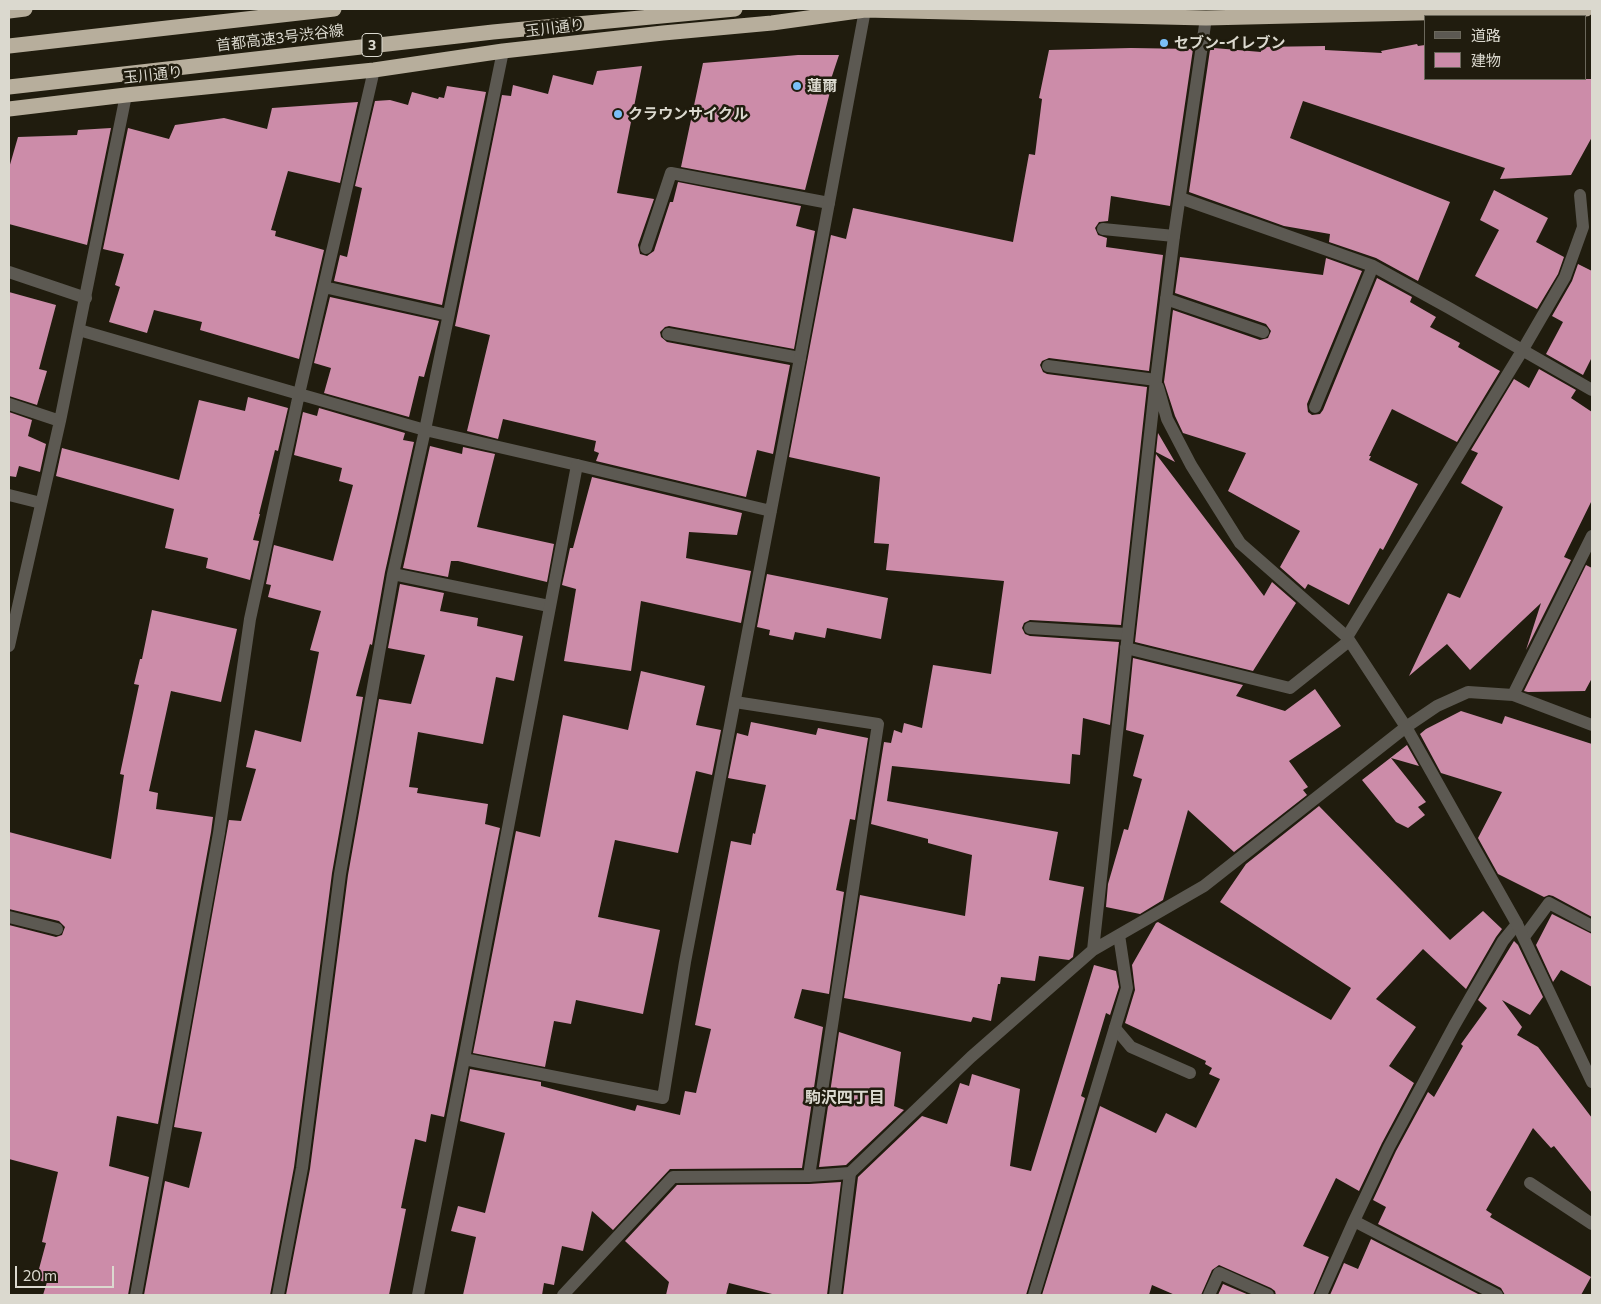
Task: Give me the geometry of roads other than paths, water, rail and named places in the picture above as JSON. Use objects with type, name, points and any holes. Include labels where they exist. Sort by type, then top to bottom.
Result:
[{"type":"highway","points":[[9,11],[25,9]]},
{"type":"highway","name":"首都高速3号渋谷線","points":[[9,46],[334,9]]},
{"type":"highway","name":"首都高速3号渋谷線","points":[[9,87],[492,32],[735,9]]},
{"type":"highway","name":"玉川通り","points":[[9,109],[374,70],[502,51],[772,23],[865,10],[1206,18],[1586,9]]},
{"type":"street","points":[[464,1059],[663,1098],[684,962],[735,702],[865,10]]},
{"type":"street","points":[[1093,950],[1156,380],[1174,236],[1206,18]]},
{"type":"street","points":[[278,1295],[302,1168],[340,874],[393,574],[425,430],[502,51]]},
{"type":"street","points":[[136,1295],[220,834],[250,619],[299,394],[374,70]]},
{"type":"street","points":[[9,646],[60,421],[126,95]]},
{"type":"street","points":[[646,248],[671,173],[828,203]]},
{"type":"street","points":[[1126,648],[1290,688],[1348,639],[1565,277],[1583,227],[1580,195]]},
{"type":"street","points":[[1180,198],[1373,266],[1592,390]]},
{"type":"street","points":[[1103,229],[1174,236]]},
{"type":"street","points":[[1315,407],[1373,266]]},
{"type":"street","points":[[9,272],[86,298]]},
{"type":"street","points":[[324,286],[448,315]]},
{"type":"street","points":[[1166,300],[1263,332]]},
{"type":"street","points":[[79,330],[425,430],[771,511]]},
{"type":"street","points":[[668,334],[800,358]]},
{"type":"street","points":[[1048,366],[1156,380]]},
{"type":"street","points":[[1156,380],[1167,420],[1191,465],[1240,543],[1348,639],[1406,727],[1518,924],[1592,1082]]},
{"type":"street","points":[[9,404],[60,421]]},
{"type":"street","points":[[418,1295],[577,465]]},
{"type":"street","points":[[9,495],[41,503]]},
{"type":"street","points":[[1513,695],[1592,536]]},
{"type":"street","points":[[393,574],[549,606]]},
{"type":"street","points":[[1030,628],[1127,634]]},
{"type":"street","points":[[563,1295],[673,1177],[809,1176],[850,1173],[971,1057],[1093,950],[1204,886],[1406,727],[1437,706],[1468,692],[1513,695],[1592,725]]},
{"type":"street","points":[[735,702],[878,724],[809,1176]]},
{"type":"street","points":[[1524,937],[1548,903],[1592,926]]},
{"type":"street","points":[[9,917],[57,929]]},
{"type":"street","points":[[1322,1295],[1389,1147],[1454,1026],[1503,941],[1518,924]]},
{"type":"street","points":[[1034,1295],[1127,988],[1119,935]]},
{"type":"street","points":[[1115,1028],[1131,1047],[1190,1072]]},
{"type":"street","points":[[836,1295],[850,1173]]},
{"type":"street","points":[[1530,1183],[1592,1224]]},
{"type":"street","points":[[1354,1221],[1497,1295]]},
{"type":"street","points":[[1209,1295],[1219,1273],[1268,1295]]},
{"type":"place","name":"セブン-イレブン","points":[[1164,43]]},
{"type":"place","name":"蓮爾","points":[[797,86]]},
{"type":"place","name":"クラウンサイクル","points":[[618,114]]},
{"type":"district","name":"駒沢四丁目","points":[[845,1098]]}]
